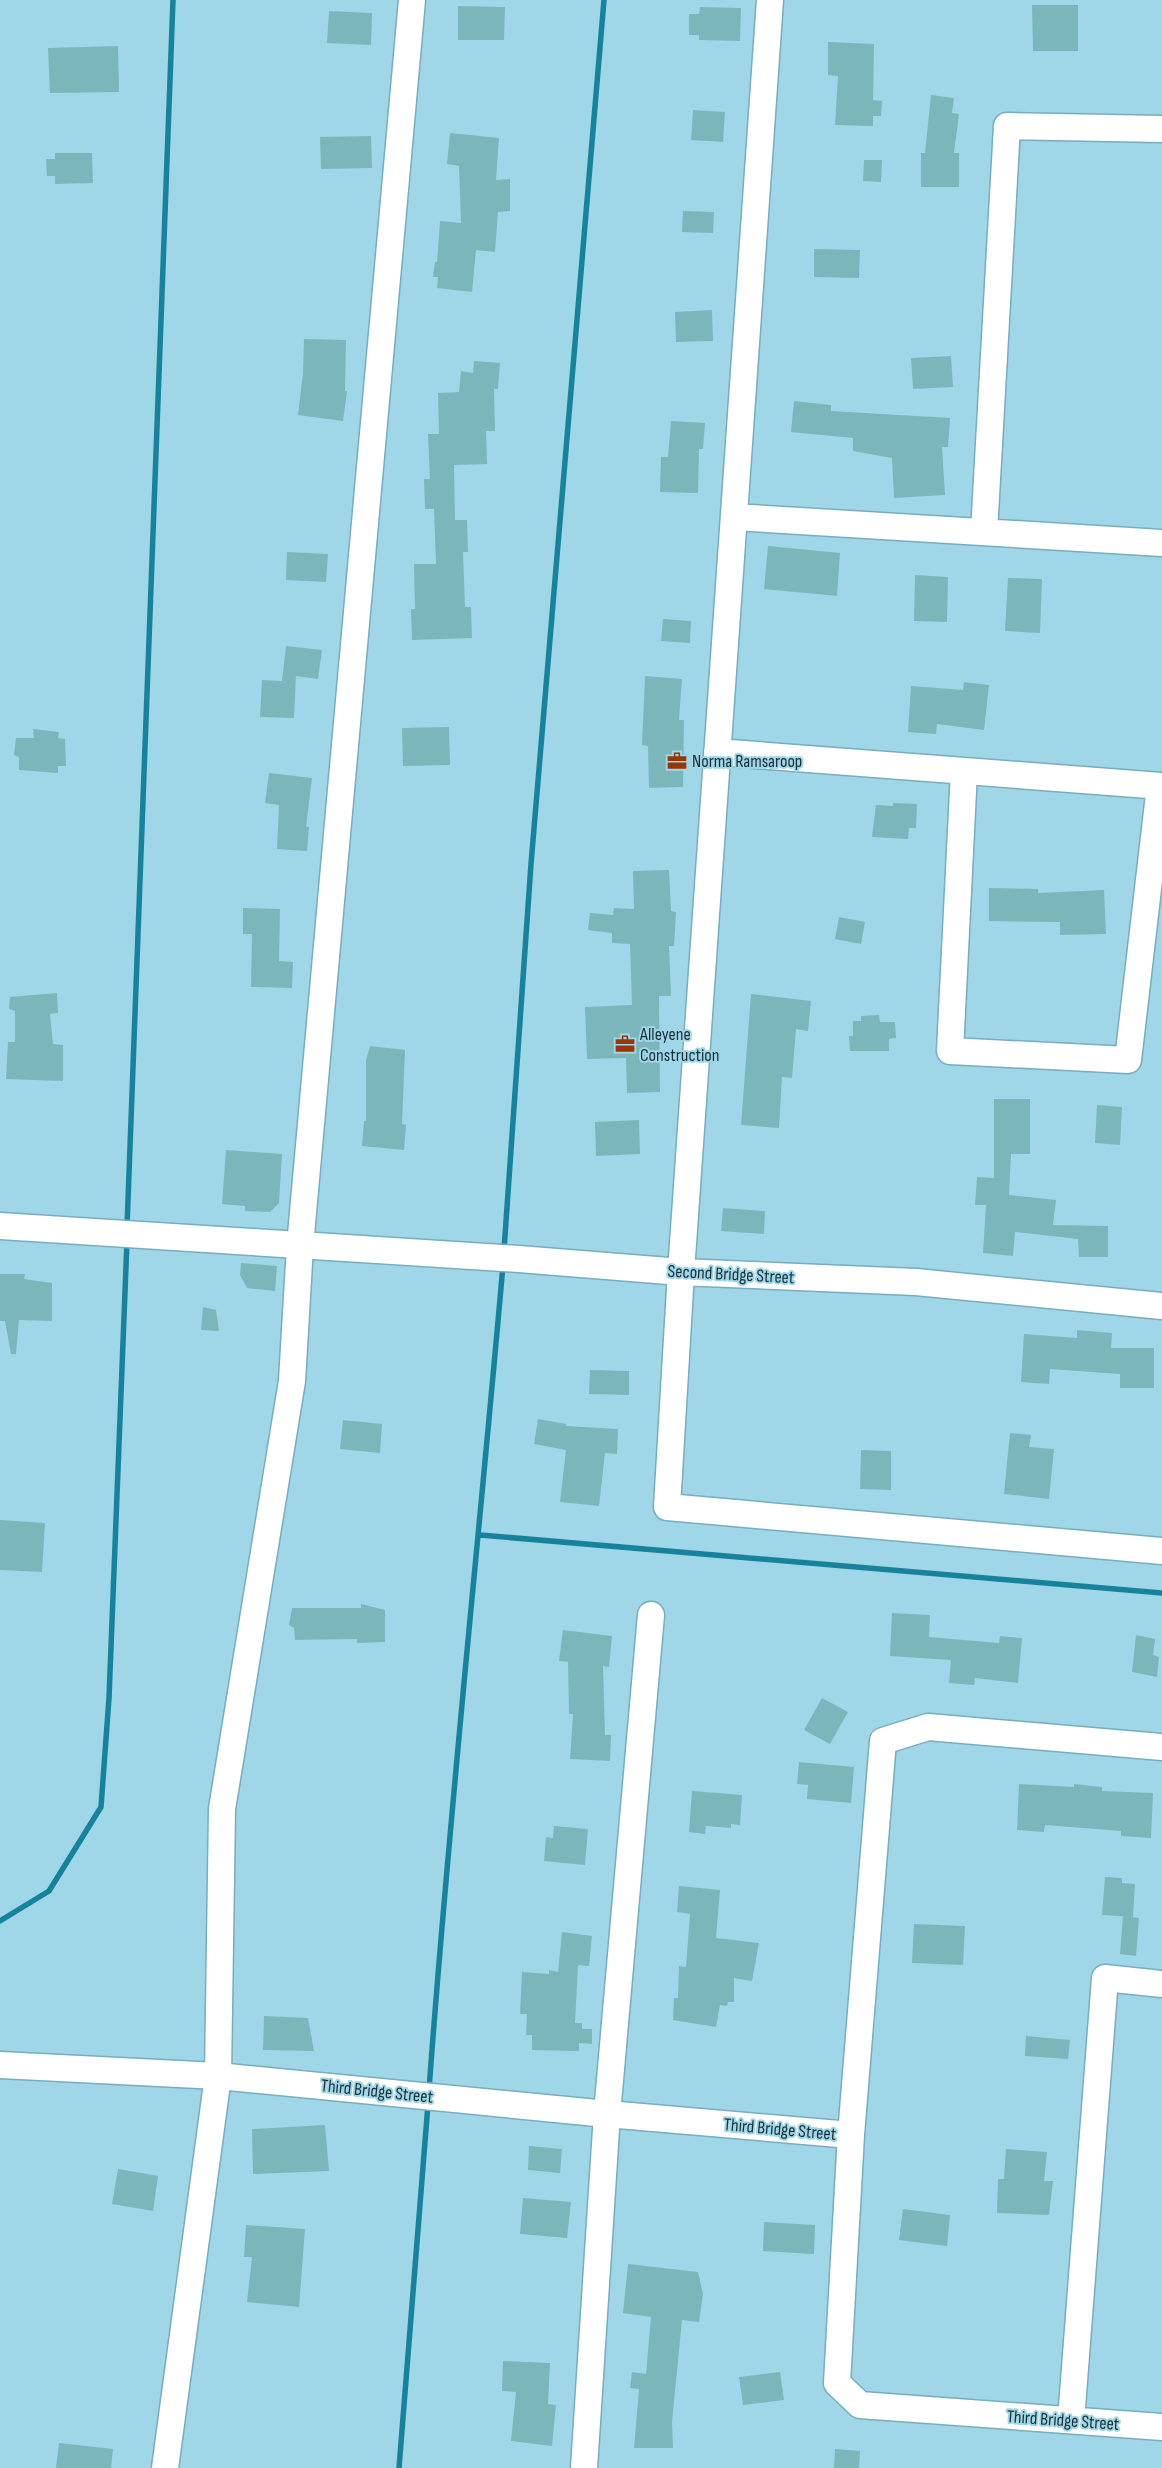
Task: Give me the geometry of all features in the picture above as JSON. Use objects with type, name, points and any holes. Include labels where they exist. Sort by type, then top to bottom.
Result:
[{"type":"street","points":[[166,2468],[218,2076],[222,1809],[292,1381],[300,1246],[412,0]]},
{"type":"street","points":[[770,0],[681,1272],[667,1507],[1162,1551]]},
{"type":"street","points":[[984,532],[1007,126],[1162,129]]},
{"type":"street","points":[[734,517],[1162,543]]},
{"type":"street","points":[[717,752],[1161,786],[1128,1060],[950,1051],[964,771]]},
{"type":"street","name":"Second Bridge Street","points":[[0,1226],[518,1259],[681,1272],[916,1282],[1162,1306]]},
{"type":"street","points":[[584,2468],[607,2114],[651,1615]]},
{"type":"street","points":[[850,2154],[883,1741],[928,1727],[1162,1746]]},
{"type":"street","points":[[1071,2420],[1105,1978],[1162,1984]]},
{"type":"street","name":"Third Bridge Street","points":[[0,2065],[218,2076],[607,2114],[850,2154],[837,2383],[860,2405],[1162,2427]]},
{"type":"building","points":[[1032,5],[1078,5],[1078,51],[1033,51]]},
{"type":"building","points":[[458,6],[505,7],[504,40],[458,40]]},
{"type":"building","points":[[700,7],[741,8],[740,41],[699,40],[699,35],[689,35],[689,14],[699,14]]},
{"type":"building","points":[[329,11],[372,13],[371,45],[327,43]]},
{"type":"building","points":[[828,42],[874,44],[873,100],[882,101],[881,116],[873,116],[873,126],[835,125],[838,76],[828,75]]},
{"type":"building","points":[[118,46],[119,92],[50,93],[48,48]]},
{"type":"building","points":[[931,95],[954,98],[952,113],[959,114],[954,153],[959,153],[959,187],[921,187],[921,153],[925,153]]},
{"type":"building","points":[[693,110],[725,112],[723,142],[691,140]]},
{"type":"building","points":[[450,133],[499,138],[496,180],[510,179],[510,211],[498,212],[495,252],[476,250],[472,292],[437,288],[438,277],[433,277],[435,262],[437,262],[440,221],[461,223],[459,166],[447,164]]},
{"type":"building","points":[[371,136],[372,168],[321,169],[320,137]]},
{"type":"building","points":[[55,153],[92,153],[93,183],[55,184],[55,176],[47,176],[46,159],[55,159]]},
{"type":"building","points":[[864,160],[882,160],[881,182],[863,181]]},
{"type":"building","points":[[683,211],[714,212],[713,233],[682,232]]},
{"type":"building","points":[[814,249],[860,250],[859,278],[814,277]]},
{"type":"building","points":[[712,310],[713,341],[676,342],[675,312]]},
{"type":"building","points":[[304,339],[346,340],[345,391],[347,391],[343,421],[298,415],[303,373]]},
{"type":"building","points":[[951,356],[953,387],[913,389],[911,358]]},
{"type":"building","points":[[474,361],[500,363],[498,389],[494,389],[495,431],[486,431],[487,464],[454,465],[455,520],[467,520],[468,552],[463,552],[465,607],[471,607],[472,638],[412,640],[411,609],[415,609],[414,564],[436,564],[434,509],[425,509],[424,479],[430,479],[428,434],[439,434],[438,393],[459,392],[461,371],[473,373]]},
{"type":"building","points":[[794,401],[831,405],[831,411],[950,418],[948,447],[942,447],[945,495],[894,498],[892,458],[853,451],[853,438],[791,432]]},
{"type":"building","points":[[671,421],[705,423],[703,449],[699,449],[698,493],[660,492],[661,457],[668,457]]},
{"type":"building","points":[[768,546],[840,553],[837,596],[764,589]]},
{"type":"building","points":[[287,552],[328,554],[326,582],[286,580]]},
{"type":"building","points":[[915,575],[948,577],[947,622],[914,621]]},
{"type":"building","points":[[1008,578],[1042,579],[1040,633],[1005,631]]},
{"type":"building","points":[[663,619],[691,621],[690,643],[661,641]]},
{"type":"building","points":[[286,646],[322,650],[318,679],[296,676],[294,718],[260,717],[262,680],[282,681]]},
{"type":"building","points":[[645,676],[682,679],[679,720],[684,720],[683,787],[649,788],[648,746],[642,745]]},
{"type":"building","points":[[964,682],[989,685],[984,730],[937,724],[936,734],[908,732],[911,686],[963,690]]},
{"type":"building","points":[[449,727],[450,765],[403,766],[402,728]]},
{"type":"building","points":[[33,729],[59,732],[58,738],[65,739],[66,766],[58,766],[58,773],[19,770],[19,757],[14,755],[16,738],[34,738]]},
{"type":"building","points":[[269,773],[312,778],[306,827],[309,827],[307,851],[277,849],[279,805],[265,803]]},
{"type":"building","points":[[893,803],[917,804],[916,828],[909,828],[908,839],[872,837],[876,805],[893,806]]},
{"type":"building","points":[[669,870],[671,911],[676,912],[674,946],[669,946],[671,996],[659,996],[660,1092],[627,1093],[626,1058],[587,1059],[585,1007],[632,1005],[630,944],[612,943],[612,933],[588,930],[590,913],[613,915],[614,908],[634,909],[633,871]]},
{"type":"building","points":[[989,888],[1038,889],[1038,893],[1104,890],[1106,934],[1060,935],[1060,922],[989,921]]},
{"type":"building","points":[[243,908],[280,909],[279,961],[293,962],[292,988],[251,987],[252,934],[243,934]]},
{"type":"building","points":[[839,917],[865,922],[861,944],[835,939]]},
{"type":"building","points":[[57,993],[58,1013],[50,1014],[53,1044],[63,1045],[63,1081],[6,1079],[8,1042],[15,1042],[15,1011],[9,1009],[10,997]]},
{"type":"building","points":[[751,994],[811,1001],[808,1031],[796,1029],[792,1078],[782,1077],[779,1128],[741,1125]]},
{"type":"building","points":[[879,1015],[880,1022],[895,1022],[896,1038],[889,1039],[889,1051],[850,1051],[849,1036],[853,1036],[853,1021],[861,1021],[861,1016]]},
{"type":"building","points":[[370,1046],[405,1050],[402,1124],[406,1125],[404,1150],[362,1146],[364,1121],[366,1121],[366,1060]]},
{"type":"building","points":[[994,1099],[1030,1099],[1030,1154],[1011,1154],[1009,1195],[1056,1200],[1053,1225],[1108,1226],[1108,1257],[1079,1257],[1078,1239],[1015,1232],[1013,1256],[983,1253],[986,1205],[975,1205],[977,1177],[994,1178]]},
{"type":"building","points":[[1097,1105],[1122,1107],[1120,1145],[1095,1143]]},
{"type":"building","points":[[639,1120],[640,1154],[596,1156],[595,1122]]},
{"type":"building","points":[[226,1150],[282,1154],[279,1203],[270,1212],[245,1211],[245,1206],[222,1204]]},
{"type":"building","points":[[723,1208],[765,1211],[764,1234],[721,1231]]},
{"type":"building","points":[[241,1263],[277,1266],[275,1291],[247,1288],[240,1275]]},
{"type":"building","points":[[0,1274],[25,1274],[24,1279],[52,1283],[52,1321],[19,1320],[16,1354],[11,1354],[5,1321],[0,1321]]},
{"type":"building","points":[[203,1307],[216,1310],[219,1331],[201,1330]]},
{"type":"building","points":[[1077,1330],[1112,1333],[1111,1348],[1154,1348],[1154,1388],[1120,1388],[1120,1374],[1050,1369],[1049,1384],[1021,1382],[1024,1334],[1077,1338]]},
{"type":"building","points":[[590,1370],[629,1371],[629,1395],[589,1394]]},
{"type":"building","points":[[538,1419],[566,1424],[566,1426],[618,1429],[617,1454],[605,1453],[599,1506],[560,1502],[566,1450],[534,1444]]},
{"type":"building","points":[[343,1420],[382,1424],[380,1453],[340,1449]]},
{"type":"building","points":[[1010,1433],[1031,1435],[1029,1447],[1054,1449],[1049,1499],[1004,1494]]},
{"type":"building","points":[[861,1450],[891,1451],[891,1490],[860,1489]]},
{"type":"building","points":[[0,1520],[45,1523],[42,1572],[0,1570]]},
{"type":"building","points":[[361,1604],[385,1610],[385,1642],[357,1643],[357,1639],[295,1640],[294,1628],[289,1625],[292,1608],[361,1608]]},
{"type":"building","points":[[892,1613],[930,1615],[929,1637],[999,1643],[1000,1636],[1022,1638],[1018,1683],[975,1678],[974,1685],[949,1683],[951,1660],[890,1656]]},
{"type":"building","points":[[563,1630],[612,1636],[609,1667],[603,1666],[605,1735],[611,1735],[610,1761],[570,1759],[573,1714],[569,1714],[568,1662],[559,1661]]},
{"type":"building","points":[[1136,1635],[1155,1639],[1153,1655],[1159,1657],[1157,1677],[1132,1672]]},
{"type":"building","points":[[822,1698],[848,1712],[830,1744],[804,1730]]},
{"type":"building","points":[[799,1762],[854,1767],[851,1803],[807,1799],[808,1785],[797,1784]]},
{"type":"building","points":[[1019,1784],[1074,1787],[1074,1784],[1102,1787],[1102,1791],[1153,1793],[1151,1838],[1121,1836],[1121,1831],[1045,1825],[1044,1832],[1017,1830]]},
{"type":"building","points":[[692,1791],[742,1795],[740,1825],[731,1824],[731,1828],[706,1826],[705,1834],[689,1832]]},
{"type":"building","points":[[554,1826],[588,1829],[585,1865],[544,1861],[546,1837],[553,1838]]},
{"type":"building","points":[[1105,1877],[1122,1878],[1122,1883],[1135,1884],[1133,1917],[1102,1915]]},
{"type":"building","points":[[679,1886],[720,1890],[716,1938],[759,1943],[752,1981],[734,1978],[734,2002],[728,2002],[727,2006],[720,2005],[716,2027],[673,2020],[674,1998],[678,1998],[679,1966],[686,1967],[690,1914],[677,1912]]},
{"type":"building","points":[[1123,1916],[1139,1918],[1136,1956],[1120,1954]]},
{"type":"building","points":[[914,1924],[965,1926],[963,1965],[912,1963]]},
{"type":"building","points":[[562,1932],[592,1936],[589,1966],[578,1965],[575,2023],[582,2023],[582,2029],[592,2029],[592,2044],[579,2043],[579,2051],[532,2050],[532,2035],[526,2035],[527,2014],[520,2014],[522,1972],[549,1974],[549,1970],[558,1972]]},
{"type":"building","points":[[264,2016],[308,2018],[314,2051],[263,2050]]},
{"type":"building","points":[[1026,2036],[1070,2040],[1068,2059],[1025,2056]]},
{"type":"building","points":[[325,2125],[329,2171],[253,2174],[252,2129]]},
{"type":"building","points":[[529,2146],[562,2149],[560,2173],[528,2170]]},
{"type":"building","points":[[1006,2149],[1047,2152],[1044,2181],[1053,2181],[1049,2215],[997,2213],[998,2179],[1004,2179]]},
{"type":"building","points":[[118,2169],[158,2176],[153,2211],[112,2204]]},
{"type":"building","points":[[523,2198],[571,2202],[567,2238],[520,2234]]},
{"type":"building","points":[[903,2209],[950,2215],[947,2246],[899,2240]]},
{"type":"building","points":[[764,2222],[815,2225],[814,2254],[763,2251]]},
{"type":"building","points":[[246,2225],[305,2229],[299,2307],[247,2302],[252,2257],[244,2257]]},
{"type":"building","points":[[628,2264],[698,2272],[703,2294],[699,2322],[682,2320],[672,2422],[673,2448],[634,2448],[639,2389],[630,2388],[632,2372],[646,2374],[651,2317],[623,2313]]},
{"type":"building","points":[[503,2361],[550,2363],[548,2404],[556,2405],[552,2446],[511,2441],[516,2392],[502,2391]]},
{"type":"building","points":[[780,2372],[784,2400],[743,2405],[739,2377]]},
{"type":"building","points":[[59,2443],[113,2449],[111,2468],[56,2468]]},
{"type":"building","points":[[835,2449],[860,2451],[859,2468],[834,2468]]},
{"type":"waterway","points":[[127,1227],[173,0]]},
{"type":"waterway","points":[[504,1250],[531,864],[604,0]]},
{"type":"waterway","points":[[0,1921],[49,1891],[101,1807],[109,1698],[127,1241]]},
{"type":"waterway","points":[[429,2090],[455,1780],[503,1265]]},
{"type":"waterway","points":[[480,1535],[1162,1593]]},
{"type":"waterway","points":[[399,2468],[428,2104]]},
{"type":"place","name":"Norma Ramsaroop","points":[[677,761]]},
{"type":"place","name":"Alleyene Construction","points":[[625,1044]]}]
